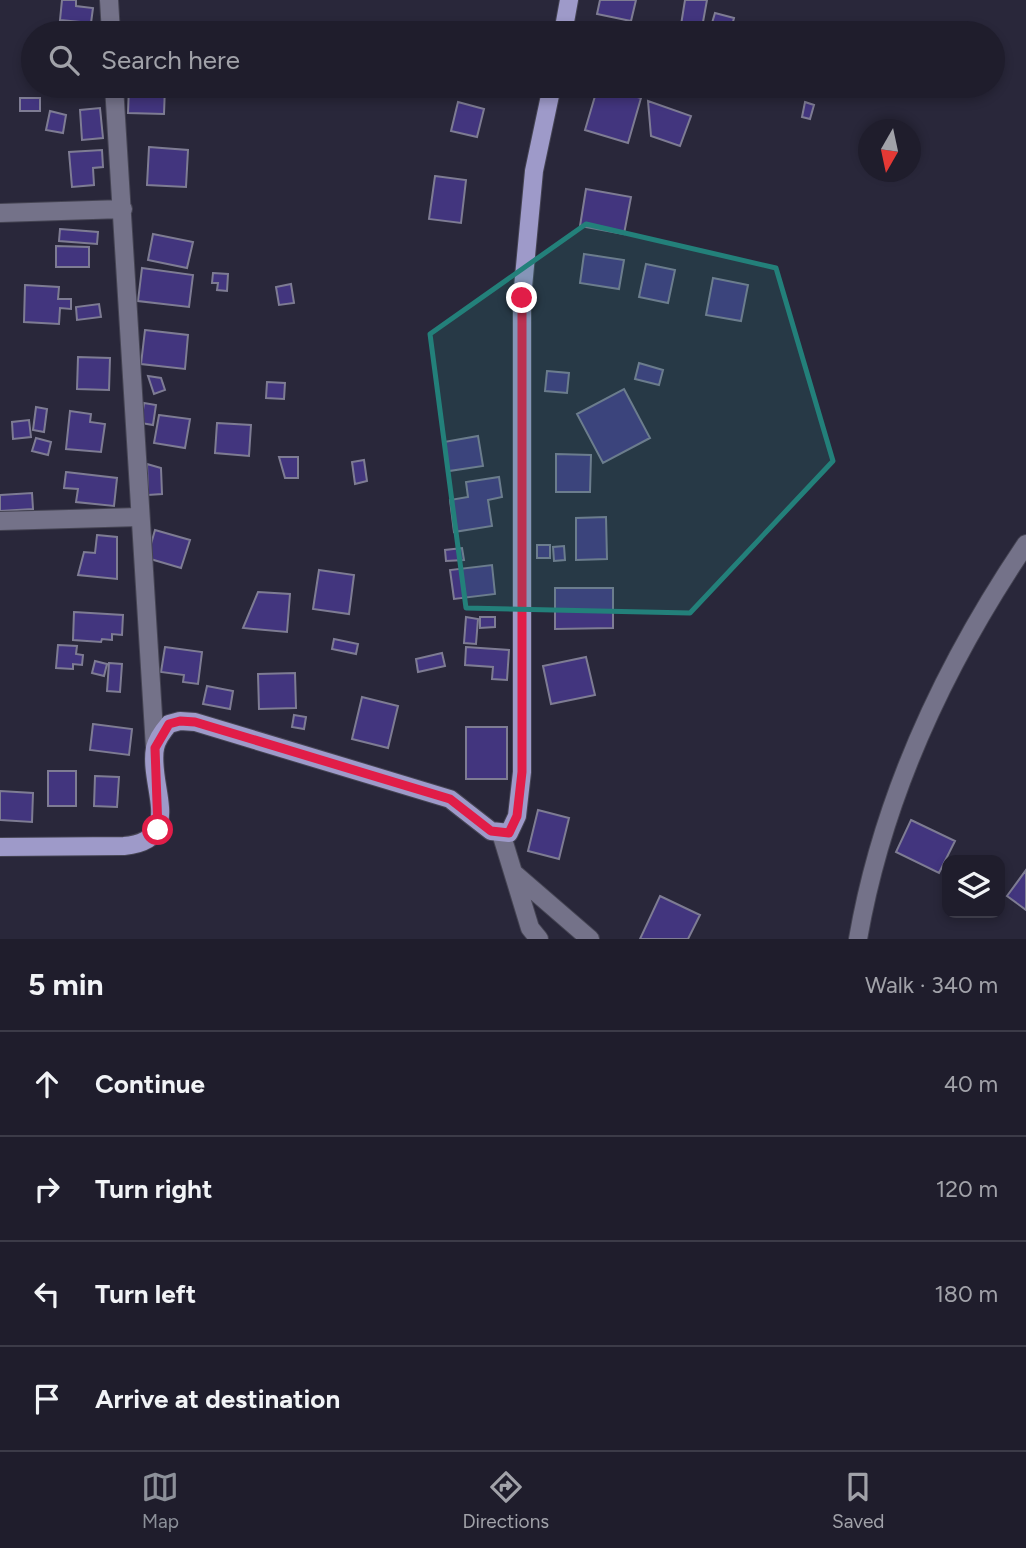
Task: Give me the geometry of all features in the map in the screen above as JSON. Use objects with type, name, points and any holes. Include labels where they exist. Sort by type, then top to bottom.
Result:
[{"type":"main road","points":[[565,21],[569,0]]},
{"type":"main road","points":[[0,847],[124,846],[139,845],[153,837],[160,819],[155,748],[169,724],[180,721],[195,722],[450,799],[481,825],[501,833],[509,833],[517,816],[522,772],[522,298],[534,171],[549,98]]},
{"type":"street","points":[[109,0],[110,21]]},
{"type":"street","points":[[115,98],[155,748]]},
{"type":"street","points":[[0,213],[123,209]]},
{"type":"street","points":[[0,521],[139,517]]},
{"type":"street","points":[[858,939],[890,808],[905,765],[926,717],[1026,544]]},
{"type":"street","points":[[501,833],[530,928],[539,939]]},
{"type":"street","points":[[513,873],[590,939]]},
{"type":"highlighted area","points":[[586,224],[776,268],[833,461],[690,613],[466,608],[430,334]]},
{"type":"building","points":[[62,0],[76,0],[76,6],[93,8],[91,21],[60,20]]},
{"type":"building","points":[[600,0],[636,0],[631,21],[597,14]]},
{"type":"building","points":[[685,0],[707,0],[703,21],[682,21]]},
{"type":"building","points":[[715,13],[734,18],[733,21],[713,21]]},
{"type":"building","points":[[20,98],[40,98],[40,111],[20,111]]},
{"type":"building","points":[[129,98],[165,98],[164,114],[128,113]]},
{"type":"building","points":[[594,98],[641,98],[628,143],[585,130]]},
{"type":"building","points":[[648,101],[691,116],[680,146],[651,136]]},
{"type":"building","points":[[458,102],[484,109],[477,137],[451,131]]},
{"type":"building","points":[[805,102],[814,105],[810,119],[802,117]]},
{"type":"building","points":[[100,108],[103,138],[82,140],[80,110]]},
{"type":"building","points":[[50,111],[66,115],[63,133],[46,130]]},
{"type":"building","points":[[149,147],[188,150],[186,187],[147,185]]},
{"type":"building","points":[[102,150],[103,167],[93,168],[94,185],[72,187],[69,152]]},
{"type":"building","points":[[435,176],[466,180],[461,223],[429,219]]},
{"type":"building","points":[[586,189],[631,197],[624,234],[580,226]]},
{"type":"building","points":[[60,229],[98,232],[97,244],[59,241]]},
{"type":"building","points":[[153,234],[193,242],[187,268],[148,260]]},
{"type":"building","points":[[56,246],[89,247],[89,267],[56,267]]},
{"type":"building","points":[[584,254],[624,260],[619,289],[580,283]]},
{"type":"building","points":[[646,264],[675,270],[668,303],[639,297]]},
{"type":"building","points":[[142,268],[193,275],[189,307],[138,301]]},
{"type":"building","points":[[213,273],[228,274],[227,291],[217,290],[218,283],[212,283]]},
{"type":"building","points":[[713,278],[748,285],[741,321],[706,315]]},
{"type":"building","points":[[291,284],[294,303],[279,305],[276,287]]},
{"type":"building","points":[[25,285],[59,287],[58,299],[71,299],[71,309],[60,308],[59,324],[24,322]]},
{"type":"building","points":[[99,304],[101,317],[77,320],[76,307]]},
{"type":"building","points":[[145,330],[188,335],[185,369],[141,364]]},
{"type":"building","points":[[78,357],[110,358],[109,390],[77,389]]},
{"type":"building","points":[[639,363],[663,370],[659,385],[635,379]]},
{"type":"building","points":[[547,371],[569,373],[567,393],[545,391]]},
{"type":"building","points":[[148,376],[161,378],[165,390],[154,394]]},
{"type":"building","points":[[267,382],[285,383],[284,399],[266,398]]},
{"type":"building","points":[[624,389],[650,438],[603,463],[577,414]]},
{"type":"building","points":[[144,403],[156,405],[153,425],[141,423]]},
{"type":"building","points":[[36,407],[47,409],[44,432],[33,430]]},
{"type":"building","points":[[70,411],[91,414],[90,422],[105,424],[101,452],[66,449]]},
{"type":"building","points":[[159,415],[190,419],[185,448],[154,443]]},
{"type":"building","points":[[29,420],[31,437],[13,439],[12,422]]},
{"type":"building","points":[[217,423],[251,425],[249,456],[215,453]]},
{"type":"building","points":[[478,436],[483,466],[449,471],[444,442]]},
{"type":"building","points":[[36,438],[51,442],[48,455],[32,451]]},
{"type":"building","points":[[556,454],[591,455],[590,492],[556,492]]},
{"type":"building","points":[[279,457],[298,457],[298,478],[285,478]]},
{"type":"building","points":[[364,460],[367,481],[355,484],[352,462]]},
{"type":"building","points":[[147,464],[161,468],[162,494],[148,495]]},
{"type":"building","points":[[66,472],[117,478],[114,506],[76,502],[78,489],[64,488]]},
{"type":"building","points":[[499,477],[502,497],[488,500],[492,526],[454,532],[450,500],[468,497],[466,482]]},
{"type":"building","points":[[32,493],[33,509],[0,511],[0,495]]},
{"type":"building","points":[[606,517],[607,559],[576,560],[576,518]]},
{"type":"building","points":[[155,530],[190,540],[181,568],[147,558]]},
{"type":"building","points":[[97,535],[117,537],[117,579],[78,575],[84,552],[95,553]]},
{"type":"building","points":[[537,545],[550,545],[550,558],[537,558]]},
{"type":"building","points":[[564,546],[565,560],[554,561],[553,547]]},
{"type":"building","points":[[462,548],[464,560],[446,561],[445,550]]},
{"type":"building","points":[[492,565],[495,594],[454,599],[450,570]]},
{"type":"building","points":[[319,570],[354,575],[349,614],[313,609]]},
{"type":"building","points":[[555,588],[613,588],[613,628],[555,629]]},
{"type":"building","points":[[258,592],[290,594],[287,632],[243,628]]},
{"type":"building","points":[[74,612],[123,615],[122,635],[112,634],[112,640],[102,639],[101,642],[73,640]]},
{"type":"building","points":[[466,617],[478,619],[476,644],[464,643]]},
{"type":"building","points":[[480,617],[495,617],[495,627],[480,628]]},
{"type":"building","points":[[334,639],[358,644],[356,654],[332,649]]},
{"type":"building","points":[[58,645],[77,646],[76,654],[83,655],[82,665],[73,664],[73,669],[56,668]]},
{"type":"building","points":[[165,647],[202,652],[198,684],[183,682],[184,675],[161,672]]},
{"type":"building","points":[[466,647],[509,650],[507,680],[492,679],[493,667],[465,665]]},
{"type":"building","points":[[442,653],[445,666],[418,672],[416,659]]},
{"type":"building","points":[[586,657],[595,695],[551,704],[543,666]]},
{"type":"building","points":[[95,661],[107,664],[104,676],[92,673]]},
{"type":"building","points":[[109,663],[122,664],[120,692],[107,691]]},
{"type":"building","points":[[295,673],[296,708],[259,709],[258,674]]},
{"type":"building","points":[[207,686],[233,691],[230,709],[203,704]]},
{"type":"building","points":[[362,697],[398,706],[388,748],[352,739]]},
{"type":"building","points":[[294,715],[306,717],[304,729],[292,727]]},
{"type":"building","points":[[93,724],[132,729],[129,755],[90,750]]},
{"type":"building","points":[[466,727],[507,727],[507,779],[466,779]]},
{"type":"building","points":[[48,771],[76,771],[76,806],[48,806]]},
{"type":"building","points":[[95,776],[119,777],[117,807],[94,806]]},
{"type":"building","points":[[0,791],[33,793],[32,822],[0,820]]},
{"type":"building","points":[[538,810],[569,818],[559,859],[528,851]]},
{"type":"building","points":[[911,820],[955,841],[948,855],[942,855],[939,873],[896,852]]},
{"type":"building","points":[[1026,870],[1026,910],[1007,896]]},
{"type":"building","points":[[660,896],[700,915],[688,939],[640,939]]},
{"type":"route","points":[[158,830],[160,819],[155,748],[169,724],[180,721],[195,722],[450,799],[491,831],[509,833],[517,816],[522,772],[522,298]]}]
